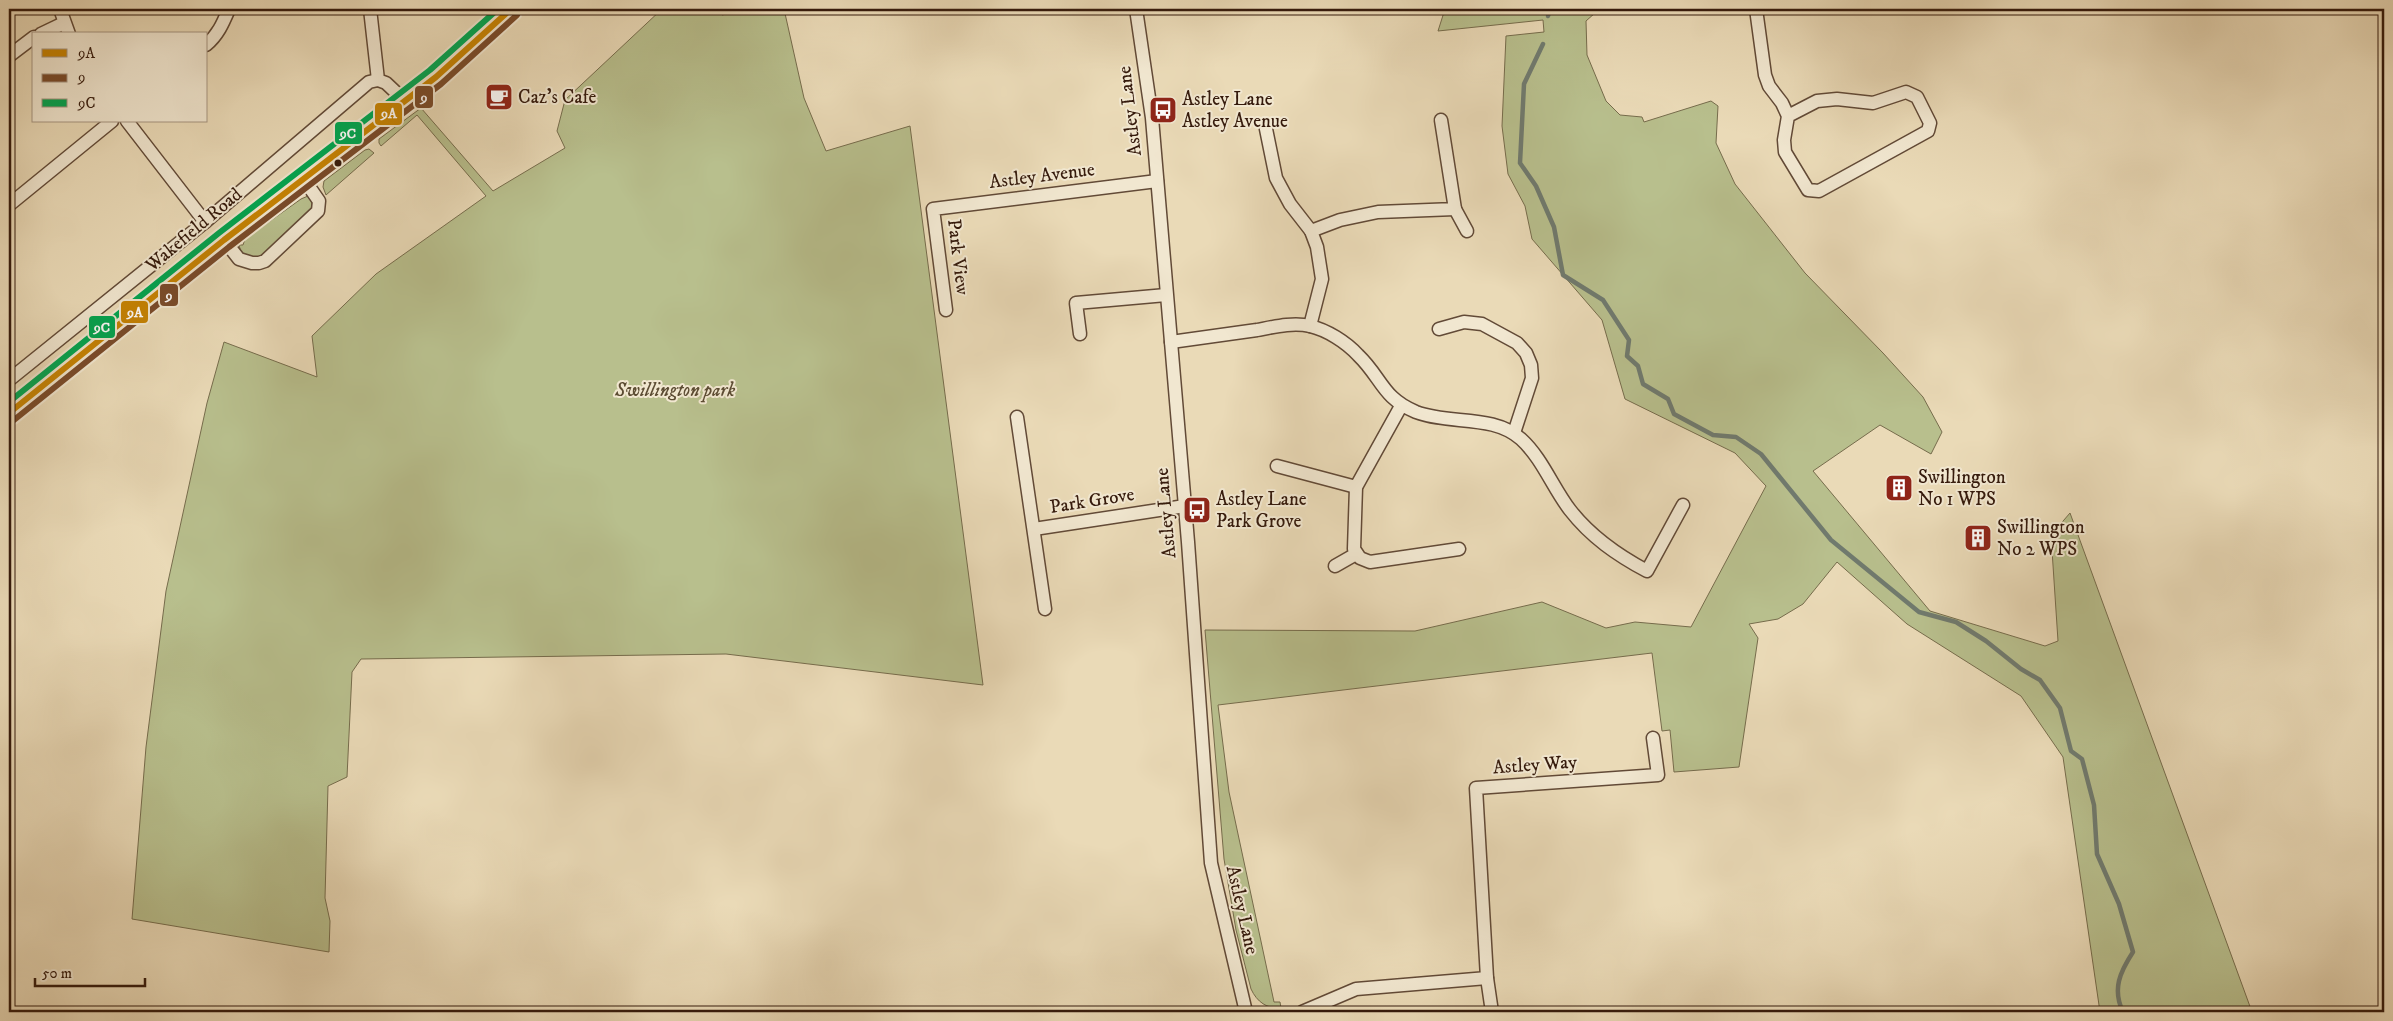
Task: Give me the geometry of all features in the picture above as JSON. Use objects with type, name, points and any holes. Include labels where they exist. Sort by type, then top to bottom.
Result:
[{"type":"main road","name":"Wakefield Road","points":[[9,413],[224,240],[436,77],[511,9]]},
{"type":"street","points":[[49,32],[66,28],[60,9]]},
{"type":"street","points":[[208,44],[214,39],[229,9]]},
{"type":"street","points":[[370,9],[378,80],[386,82],[404,100]]},
{"type":"street","name":"Astley Lane","points":[[1136,9],[1152,118],[1185,506],[1211,863],[1246,1012]]},
{"type":"street","points":[[1756,9],[1765,75],[1769,86],[1788,116],[1784,140],[1785,152],[1805,187],[1815,192],[1928,131],[1930,123],[1917,96],[1906,92],[1873,103],[1837,99],[1817,102],[1788,116]]},
{"type":"street","points":[[9,56],[32,39]]},
{"type":"street","name":"Wakefield Road","points":[[9,380],[205,222],[370,82],[378,80]]},
{"type":"street","points":[[1441,120],[1455,209],[1468,230]]},
{"type":"street","points":[[9,205],[111,122]]},
{"type":"street","points":[[127,122],[205,222]]},
{"type":"street","points":[[1266,129],[1276,178],[1290,204],[1311,232],[1317,247],[1322,279],[1310,326]]},
{"type":"street","points":[[224,240],[239,259],[252,264],[265,260],[318,211],[319,201],[303,178]]},
{"type":"street","name":"Astley Avenue","points":[[933,209],[1157,181]]},
{"type":"street","name":"Park View","points":[[933,209],[946,310]]},
{"type":"street","points":[[1311,232],[1340,220],[1378,212],[1455,209]]},
{"type":"street","points":[[1080,334],[1076,303],[1166,295]]},
{"type":"street","points":[[1439,329],[1464,322],[1482,324],[1517,343],[1526,353],[1532,378],[1514,433]]},
{"type":"street","points":[[1171,342],[1283,326],[1310,326],[1339,339],[1359,355],[1388,394],[1401,406],[1445,420],[1492,424],[1514,433],[1530,450],[1570,510],[1594,537],[1644,576],[1683,505]]},
{"type":"street","points":[[1401,406],[1356,487],[1353,544],[1356,554],[1370,562],[1459,549]]},
{"type":"street","name":"Park Grove","points":[[1017,417],[1045,609]]},
{"type":"street","points":[[1277,466],[1356,487]]},
{"type":"street","name":"Park Grove","points":[[1034,529],[1185,506]]},
{"type":"street","points":[[1336,566],[1356,554]]},
{"type":"street","name":"Astley Way","points":[[1492,1012],[1487,978],[1476,788],[1658,775],[1653,738]]},
{"type":"street","points":[[1302,1012],[1356,989],[1487,978]]},
{"type":"green space","name":"Swillington park","points":[[662,9],[717,9],[722,15],[750,9],[784,9],[804,98],[826,151],[910,126],[983,685],[726,654],[361,659],[352,672],[347,777],[328,786],[325,898],[330,921],[329,952],[132,919],[146,747],[166,591],[207,403],[224,342],[317,377],[312,336],[376,274],[486,196],[417,115],[381,146],[379,139],[421,108],[493,191],[565,148],[557,131],[565,100]]},
{"type":"green space","points":[[1445,9],[1594,9],[1595,13],[1586,21],[1587,55],[1606,101],[1620,115],[1642,117],[1644,122],[1711,101],[1718,106],[1716,143],[1735,184],[1805,273],[1923,397],[1942,432],[1931,454],[1880,425],[1813,471],[1930,611],[2045,646],[2058,641],[2051,535],[2070,513],[2252,1012],[2100,1012],[2063,757],[2021,696],[1907,624],[1837,562],[1803,604],[1778,619],[1749,624],[1758,638],[1739,767],[1674,772],[1670,730],[1662,731],[1652,653],[1218,705],[1229,792],[1274,1002],[1280,1002],[1281,1008],[1267,1006],[1256,998],[1251,989],[1236,930],[1224,859],[1205,630],[1415,631],[1542,602],[1606,628],[1635,622],[1691,627],[1766,486],[1735,453],[1625,399],[1602,320],[1532,239],[1525,206],[1508,174],[1502,126],[1506,36],[1544,32],[1543,20],[1438,31]]},
{"type":"green space","points":[[369,149],[374,153],[326,195],[323,187],[324,181],[365,150]]},
{"type":"green space","points":[[308,196],[312,201],[312,210],[262,255],[247,258],[241,252],[239,245],[243,245],[245,239]]},
{"type":"waterway","points":[[1548,16],[1550,9]]},
{"type":"waterway","points":[[1543,44],[1524,84],[1520,163],[1536,186],[1554,227],[1563,275],[1603,300],[1629,340],[1627,356],[1638,366],[1643,384],[1668,399],[1674,414],[1713,435],[1736,437],[1761,454],[1831,540],[1919,612],[1956,622],[1986,641],[2021,669],[2040,680],[2060,708],[2071,751],[2082,759],[2094,805],[2097,854],[2119,904],[2133,952],[2124,967],[2119,981],[2118,996],[2123,1012]]},
{"type":"transit line","name":"9C","points":[[9,402],[219,233],[430,70],[498,9]]},
{"type":"transit line","name":"9A","points":[[9,413],[224,240],[436,77],[511,9]]},
{"type":"transit line","name":"9","points":[[14,420],[229,247],[441,84],[517,15]]},
{"type":"place","name":"Caz's Cafe","points":[[499,97]]},
{"type":"place","name":"Astley Lane Astley Avenue","points":[[1163,110]]},
{"type":"place","name":"Swillington No 1 WPS","points":[[1899,488]]},
{"type":"place","name":"Astley Lane Park Grove","points":[[1197,510]]},
{"type":"place","name":"Swillington No 2 WPS","points":[[1978,538]]}]
